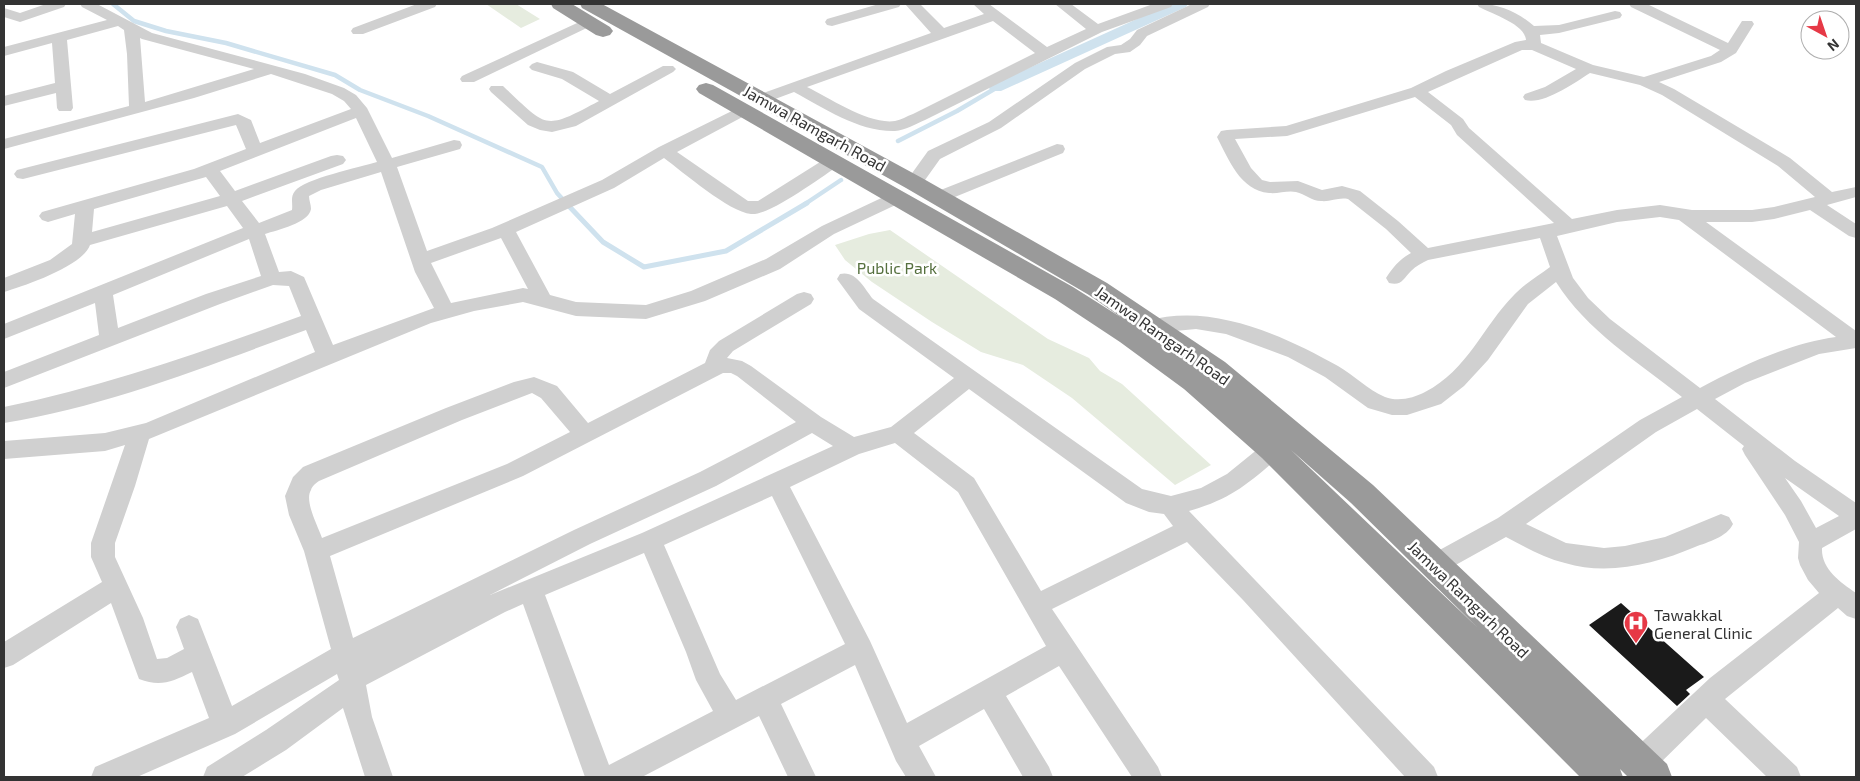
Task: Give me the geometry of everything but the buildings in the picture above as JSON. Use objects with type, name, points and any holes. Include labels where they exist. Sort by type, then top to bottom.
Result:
[{"type":"highway","name":"Jamwa Ramgarh Road","points":[[560,4],[589,13],[762,99],[845,160]]},
{"type":"highway","name":"Jamwa Ramgarh Road","points":[[589,13],[668,68],[742,111],[906,190],[1129,335],[1269,437],[1362,494],[1434,566],[1647,770]]},
{"type":"highway","name":"Jamwa Ramgarh Road","points":[[906,190],[939,198],[1098,289],[1215,369],[1269,437],[1594,766]]},
{"type":"highway","points":[[1594,766],[1612,736]]},
{"type":"street","points":[[4,22],[59,4]]},
{"type":"street","points":[[87,4],[146,36],[299,77],[338,92],[355,103],[386,165],[422,260],[446,312]]},
{"type":"street","points":[[832,22],[894,4]]},
{"type":"street","points":[[912,4],[941,34]]},
{"type":"street","points":[[980,4],[996,15],[1043,57],[1065,70]]},
{"type":"street","points":[[1062,4],[1097,29]]},
{"type":"street","points":[[794,86],[852,116],[874,124],[896,126],[919,117],[1097,29],[1166,4]]},
{"type":"street","points":[[4,450],[105,442],[151,430],[327,356],[425,318],[474,304],[523,295],[576,309],[646,312],[698,296],[773,264],[828,230],[906,190],[934,155],[995,124],[1065,70],[1112,50],[1125,49],[1135,42],[1142,33],[1203,4]]},
{"type":"street","points":[[1484,4],[1522,24],[1532,38],[1588,68],[1645,82],[1668,92],[1784,162],[1820,201],[1856,232]]},
{"type":"street","points":[[1636,4],[1731,50]]},
{"type":"street","points":[[358,31],[421,5]]},
{"type":"street","points":[[468,79],[589,13]]},
{"type":"street","points":[[762,99],[996,15]]},
{"type":"street","points":[[1424,255],[1392,224],[1354,195],[1342,192],[1322,196],[1298,186],[1270,188],[1256,184],[1244,171],[1225,137],[1230,134],[1287,131],[1335,118],[1417,91],[1532,38],[1615,15]]},
{"type":"street","points":[[1645,82],[1716,59],[1731,50],[1747,24]]},
{"type":"street","points":[[4,51],[124,25]]},
{"type":"street","points":[[124,25],[135,54],[138,108]]},
{"type":"street","points":[[59,38],[65,108]]},
{"type":"street","points":[[537,68],[558,71],[572,76],[610,101]]},
{"type":"street","points":[[497,89],[536,123],[546,127],[570,124],[668,68]]},
{"type":"street","points":[[1531,97],[1551,90],[1588,68]]},
{"type":"street","points":[[4,144],[272,69]]},
{"type":"street","points":[[4,101],[63,86]]},
{"type":"street","points":[[1417,91],[1457,122],[1463,131],[1561,228]]},
{"type":"street","points":[[48,216],[209,169],[360,111]]},
{"type":"street","points":[[422,260],[505,229],[625,176],[665,151],[742,111]]},
{"type":"street","points":[[23,174],[238,119],[245,122],[255,152]]},
{"type":"street","points":[[4,332],[255,231],[290,219],[300,213],[302,193],[315,186],[454,145]]},
{"type":"street","points":[[939,198],[1057,149]]},
{"type":"street","points":[[665,151],[738,203],[747,208],[755,209],[764,206],[845,160]]},
{"type":"street","points":[[83,241],[231,199],[337,160]]},
{"type":"street","points":[[209,169],[255,231],[272,279]]},
{"type":"street","points":[[1396,278],[1403,267],[1413,259],[1424,255],[1617,216],[1660,211],[1692,216],[1752,216],[1774,213],[1856,192]]},
{"type":"street","points":[[4,285],[57,265],[81,247],[85,205]]},
{"type":"street","points":[[1434,566],[1506,525],[1648,426],[1738,376],[1816,347],[1856,341],[1682,213]]},
{"type":"street","points":[[1561,228],[1548,235],[1564,280],[1582,303],[1603,324],[1697,399],[1856,516],[1811,542]]},
{"type":"street","points":[[505,229],[543,300]]},
{"type":"street","points":[[1154,326],[1196,322],[1228,327],[1295,352],[1332,372],[1376,402],[1392,407],[1407,407],[1433,398],[1457,380],[1481,355],[1501,324],[1521,299],[1560,269]]},
{"type":"street","points":[[4,380],[213,299],[284,276],[297,282],[327,356]]},
{"type":"street","points":[[847,279],[866,304],[1134,496],[1149,502],[1171,506],[1207,496],[1235,481],[1269,437]]},
{"type":"street","points":[[103,292],[110,339]]},
{"type":"street","points":[[715,367],[717,355],[726,346],[804,299]]},
{"type":"street","points":[[4,414],[88,396],[136,382],[312,320]]},
{"type":"street","points":[[316,551],[515,470],[720,365],[735,366],[740,369],[813,423],[852,447]]},
{"type":"street","points":[[217,777],[276,740],[352,682],[496,604],[650,540],[777,484],[852,447],[898,433],[969,378]]},
{"type":"street","points":[[379,777],[358,713],[345,654],[316,551],[301,515],[297,496],[301,484],[311,474],[462,411],[534,384],[550,392],[584,433]]},
{"type":"street","points":[[105,777],[225,725],[345,654],[582,537],[708,478],[813,423]]},
{"type":"street","points":[[140,433],[124,486],[103,543],[103,557],[130,618],[148,670],[155,673],[164,671],[199,655]]},
{"type":"street","points":[[898,433],[966,485],[1063,650],[1148,777]]},
{"type":"street","points":[[1647,770],[1719,688],[1847,601],[1816,573],[1810,560],[1811,542],[1793,508],[1743,433]]},
{"type":"street","points":[[777,484],[860,649],[902,741],[922,777]]},
{"type":"street","points":[[1171,506],[1190,529],[1424,777]]},
{"type":"street","points":[[1506,525],[1566,553],[1595,558],[1640,555],[1700,535],[1721,524]]},
{"type":"street","points":[[1036,605],[1190,529]]},
{"type":"street","points":[[650,540],[699,652],[709,680],[730,717]]},
{"type":"street","points":[[4,656],[116,587]]},
{"type":"street","points":[[531,590],[574,702],[599,777]]},
{"type":"street","points":[[189,627],[225,725]]},
{"type":"street","points":[[614,777],[860,649]]},
{"type":"street","points":[[902,741],[1063,650]]},
{"type":"street","points":[[989,692],[1039,777]]},
{"type":"street","points":[[764,699],[802,777]]},
{"type":"street","points":[[1707,700],[1787,777]]},
{"type":"green space","points":[[486,4],[516,4],[540,19],[521,28]]},
{"type":"green space","name":"Public Park","points":[[890,230],[1048,339],[1089,358],[1100,371],[1122,384],[1211,465],[1175,485],[1072,398],[1023,365],[981,352],[932,322],[872,282],[845,260],[835,245],[869,234]]},
{"type":"waterway","points":[[113,4],[134,21],[166,31],[226,43],[335,75],[360,90],[428,116],[542,167],[557,193],[567,204]]},
{"type":"waterway","points":[[996,88],[1181,4]]},
{"type":"waterway","points":[[898,141],[957,111],[996,88]]},
{"type":"waterway","points":[[805,204],[841,180]]},
{"type":"waterway","points":[[566,203],[603,242],[644,267],[726,251],[807,203]]},
{"type":"place","name":"Tawakkal General Clinic","points":[[1636,644]]}]
